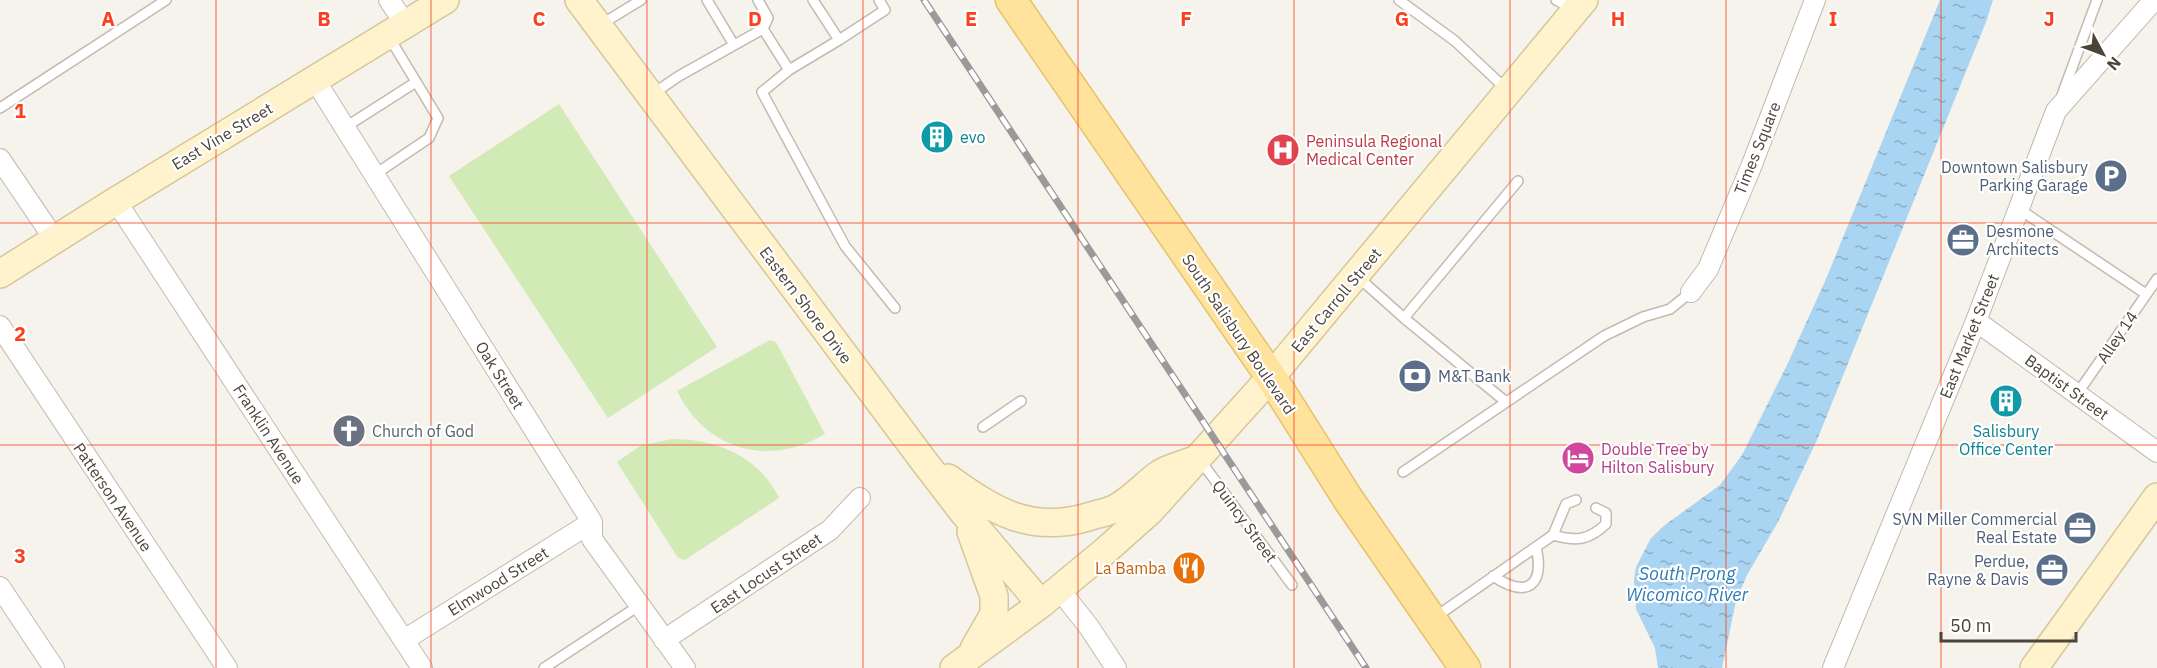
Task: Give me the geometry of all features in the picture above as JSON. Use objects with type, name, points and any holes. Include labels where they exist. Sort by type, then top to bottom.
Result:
[{"type":"main road","name":"South Salisbury Boulevard","points":[[1011,0],[1271,377],[1348,499],[1465,668]]},
{"type":"street","points":[[389,0],[397,30]]},
{"type":"street","name":"East Vine Street","points":[[0,274],[445,0]]},
{"type":"street","name":"Eastern Shore Drive","points":[[579,0],[963,512],[1050,596]]},
{"type":"street","name":"Times Square","points":[[1690,292],[1708,269],[1815,0]]},
{"type":"street","points":[[2056,111],[2154,0]]},
{"type":"street","name":"East Carroll Street","points":[[962,662],[1050,596],[1150,511],[1271,377],[1356,276],[1508,91],[1571,4]]},
{"type":"street","name":"Oak Street","points":[[315,80],[592,522],[592,539],[685,668]]},
{"type":"street","name":"East Market Street","points":[[1833,668],[1912,481],[2056,111]]},
{"type":"street","points":[[0,159],[55,240]]},
{"type":"street","name":"Franklin Avenue","points":[[116,201],[422,668]]},
{"type":"street","name":"Baptist Street","points":[[1976,321],[2157,452]]},
{"type":"street","name":"Patterson Avenue","points":[[0,326],[227,668]]},
{"type":"street","points":[[923,460],[984,504],[1015,517],[1045,524],[1067,523],[1113,509],[1136,495],[1160,473],[1199,458]]},
{"type":"street","points":[[2034,668],[2157,497]]},
{"type":"street","name":"East Locust Street","points":[[664,640],[830,530],[861,498]]},
{"type":"street","points":[[962,662],[994,614],[994,596],[963,512]]},
{"type":"street","name":"Elmwood Street","points":[[404,640],[592,522]]},
{"type":"street","points":[[0,588],[54,668]]},
{"type":"street","points":[[1050,596],[1089,627],[1116,668]]},
{"type":"lane","points":[[0,108],[166,0]]},
{"type":"lane","points":[[650,96],[679,76],[763,29],[768,18],[758,0]]},
{"type":"lane","points":[[813,0],[839,39]]},
{"type":"lane","points":[[879,0],[885,10],[789,70],[762,92],[845,246],[895,308]]},
{"type":"lane","points":[[1399,0],[1455,41],[1508,91]]},
{"type":"lane","name":"East Market Street","points":[[2056,111],[2097,0]]},
{"type":"lane","points":[[598,26],[638,1]]},
{"type":"lane","points":[[710,1],[734,45]]},
{"type":"lane","points":[[763,29],[789,70]]},
{"type":"lane","points":[[374,175],[429,138],[438,118],[416,82],[397,30]]},
{"type":"lane","points":[[344,128],[416,82]]},
{"type":"lane","points":[[1404,318],[1518,181]]},
{"type":"lane","points":[[2019,209],[2146,294]]},
{"type":"lane","points":[[1356,276],[1506,402]]},
{"type":"lane","name":"Alley 14","points":[[2077,394],[2157,279]]},
{"type":"lane","points":[[1403,472],[1604,336],[1643,317],[1670,309],[1690,292]]},
{"type":"lane","points":[[983,427],[1022,401]]},
{"type":"lane","name":"Quincy Street","points":[[1199,458],[1292,585]]},
{"type":"lane","points":[[1432,619],[1553,535],[1566,504],[1576,500]]},
{"type":"lane","points":[[1553,535],[1567,539],[1593,536],[1606,524],[1606,513],[1596,507]]},
{"type":"lane","points":[[1493,576],[1514,588],[1522,589],[1532,584],[1538,574],[1539,562],[1536,547]]},
{"type":"lane","points":[[544,668],[640,605]]},
{"type":"green space","points":[[559,104],[717,347],[608,418],[449,176]]},
{"type":"green space","points":[[770,340],[776,342],[825,434],[782,450],[761,451],[740,447],[704,427],[689,411],[677,391]]},
{"type":"green space","points":[[672,439],[704,442],[734,453],[760,471],[779,498],[685,560],[678,558],[617,462],[640,446]]},
{"type":"water","name":"South Prong Wicomico River","points":[[1940,0],[1993,0],[1817,440],[1778,522],[1747,575],[1736,601],[1722,668],[1658,668],[1655,648],[1636,609],[1634,579],[1636,567],[1651,538],[1720,485],[1742,455],[1787,365],[1826,279]]},
{"type":"railway","points":[[924,0],[1366,668]]},
{"type":"place","name":"evo","points":[[937,137]]},
{"type":"place","name":"Peninsula Regional Medical Center","points":[[1283,150]]},
{"type":"place","name":"Downtown Salisbury Parking Garage","points":[[2111,176]]},
{"type":"place","name":"Desmone Architects","points":[[1963,240]]},
{"type":"place","name":"M&T Bank","points":[[1415,376]]},
{"type":"place","name":"Salisbury Office Center","points":[[2006,401]]},
{"type":"place","name":"Church of God","points":[[349,431]]},
{"type":"place","name":"Double Tree by Hilton Salisbury","points":[[1578,458]]},
{"type":"place","name":"SVN Miller Commercial Real Estate","points":[[2080,528]]},
{"type":"place","name":"La Bamba","points":[[1189,568]]},
{"type":"place","name":"Perdue, Rayne & Davis","points":[[2052,570]]}]
